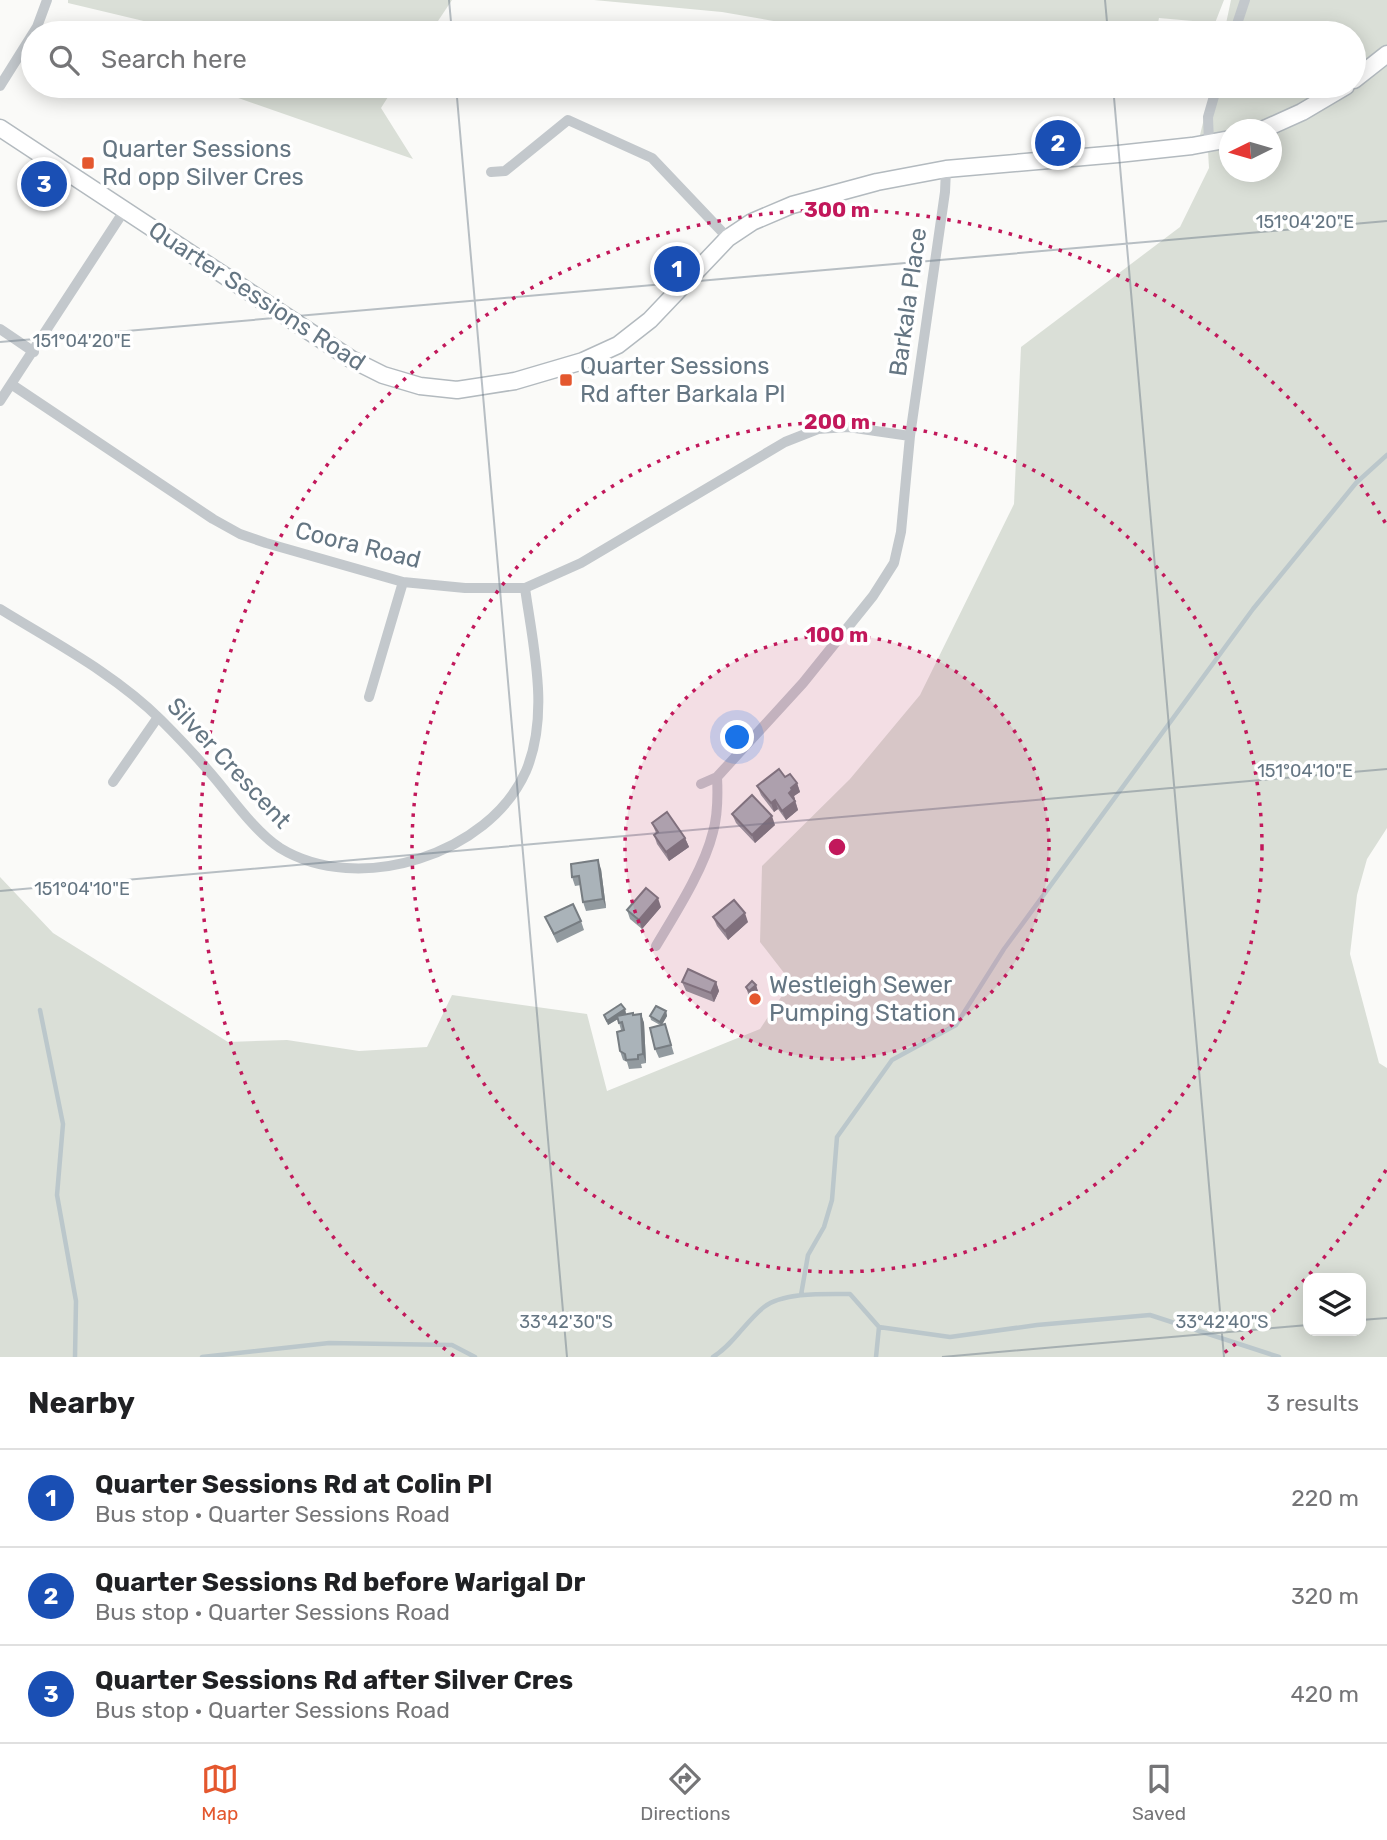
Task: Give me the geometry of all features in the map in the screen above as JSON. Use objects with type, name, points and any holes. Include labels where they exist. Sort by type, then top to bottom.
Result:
[{"type":"main road","points":[[1366,71],[1387,54]]},
{"type":"main road","points":[[1282,122],[1326,98]]},
{"type":"main road","name":"Quarter Sessions Road","points":[[0,128],[351,359],[383,375],[420,386],[457,390],[515,381],[583,361],[618,345],[650,320],[728,239],[752,222],[792,205],[877,182],[946,169],[1118,154],[1219,141]]},
{"type":"street","points":[[39,21],[47,0]]},
{"type":"street","points":[[1238,21],[1245,0]]},
{"type":"street","points":[[0,86],[21,53]]},
{"type":"street","points":[[1209,143],[1208,117],[1214,98]]},
{"type":"street","points":[[491,172],[505,171],[568,120],[652,158],[728,239]]},
{"type":"street","name":"Barkala Place","points":[[701,784],[717,777],[803,683],[873,596],[894,563],[906,500],[909,436],[945,192],[946,169]]},
{"type":"street","points":[[0,401],[124,211]]},
{"type":"street","points":[[0,329],[34,352]]},
{"type":"street","name":"Coora Road","points":[[11,384],[212,519],[240,534],[404,582],[465,588],[525,587],[582,563],[785,442],[818,429],[848,426],[909,436]]},
{"type":"street","points":[[369,697],[404,582]]},
{"type":"street","name":"Silver Crescent","points":[[0,609],[113,680],[158,717],[193,751],[247,817],[279,847],[312,861],[358,870],[396,866],[438,852],[472,832],[503,806],[526,771],[537,727],[538,686],[525,587]]},
{"type":"street","points":[[113,782],[158,717]]},
{"type":"street","points":[[656,946],[680,905],[713,834],[717,808],[717,777]]},
{"type":"shaded area","points":[[68,0],[452,0],[438,21],[144,21],[68,3]]},
{"type":"shaded area","points":[[594,0],[1224,0],[1216,21],[1159,18],[1158,21],[774,21],[722,12]]},
{"type":"shaded area","points":[[1231,0],[1387,0],[1387,828],[1367,859],[1357,895],[1350,954],[1379,1063],[1387,1068],[1387,1357],[0,1357],[0,877],[53,933],[228,1042],[287,1040],[359,1051],[427,1047],[452,995],[587,1014],[607,1091],[760,1029],[791,982],[760,942],[762,866],[850,779],[920,695],[1014,504],[1021,347],[1180,227],[1209,168],[1208,151],[1200,135],[1209,98],[1366,98],[1366,21],[1227,21]]},
{"type":"shaded area","points":[[238,98],[387,98],[381,108],[413,159]]},
{"type":"building","points":[[779,769],[785,777],[790,774],[797,783],[789,793],[795,801],[782,811],[775,800],[771,803],[757,786]]},
{"type":"building","points":[[752,795],[772,816],[752,835],[732,814]]},
{"type":"building","points":[[667,812],[685,838],[666,852],[654,835],[658,832],[652,823]]},
{"type":"building","points":[[598,860],[603,899],[583,902],[579,876],[572,877],[571,864]]},
{"type":"building","points":[[646,888],[658,898],[639,920],[627,910]]},
{"type":"building","points":[[734,900],[745,913],[725,931],[713,917]]},
{"type":"building","points":[[573,904],[581,921],[554,934],[545,917]]},
{"type":"building","points":[[688,969],[716,982],[711,993],[682,982]]},
{"type":"building","points":[[752,981],[756,985],[749,991],[746,987]]},
{"type":"building","points":[[621,1004],[625,1009],[607,1021],[604,1015]]},
{"type":"building","points":[[656,1006],[666,1011],[660,1022],[650,1016]]},
{"type":"building","points":[[641,1014],[643,1054],[638,1055],[638,1059],[626,1060],[625,1054],[620,1051],[617,1032],[624,1030],[617,1016]]},
{"type":"building","points":[[665,1024],[671,1045],[655,1049],[650,1028]]},
{"type":"waterway","points":[[801,1295],[808,1255],[824,1227],[832,1200],[837,1137],[892,1060],[956,1025],[1004,949],[1253,609],[1356,483],[1387,455]]},
{"type":"waterway","points":[[40,1010],[63,1124],[57,1195],[76,1301],[75,1357]]},
{"type":"waterway","points":[[713,1357],[727,1346],[757,1313],[772,1302],[793,1296],[829,1294],[850,1294],[879,1327],[876,1357]]},
{"type":"waterway","points":[[879,1327],[950,1337],[1037,1325],[1150,1315],[1279,1357]]},
{"type":"waterway","points":[[202,1357],[329,1343],[452,1345],[475,1357]]},
{"type":"place","name":"Quarter Sessions Rd before Warigal Dr","points":[[1058,143]]},
{"type":"place","name":"Quarter Sessions Rd opp Silver Cres","points":[[88,163]]},
{"type":"place","name":"Quarter Sessions Rd after Silver Cres","points":[[44,184]]},
{"type":"place","name":"Quarter Sessions Rd at Colin Pl","points":[[677,269]]},
{"type":"place","name":"Quarter Sessions Rd after Barkala Pl","points":[[566,380]]},
{"type":"place","name":"Westleigh Sewer Pumping Station","points":[[755,999]]}]
